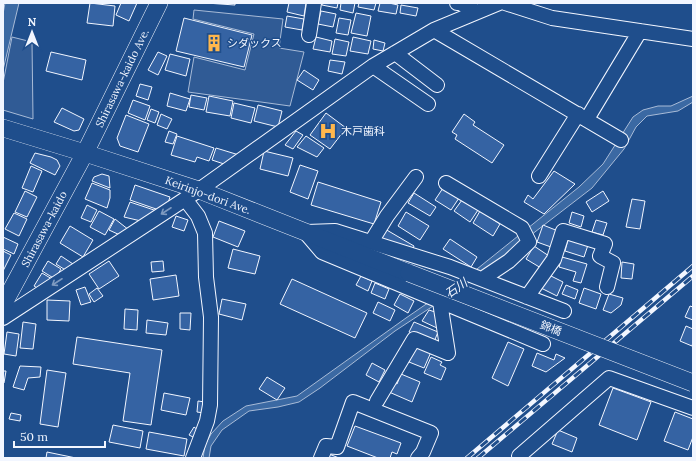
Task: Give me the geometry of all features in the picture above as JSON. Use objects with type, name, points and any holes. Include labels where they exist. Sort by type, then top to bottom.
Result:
[{"type":"main road","name":"Shirasawa-kaido Ave.","points":[[85,153],[159,3]]},
{"type":"main road","name":"Keirinjo-dori Ave.","points":[[3,128],[85,153],[192,194],[305,232],[409,273]]},
{"type":"main road","name":"Shirasawa-kaido","points":[[3,305],[85,153]]},
{"type":"main road","name":"錦橋","points":[[409,273],[693,383]]},
{"type":"street","points":[[309,35],[314,3]]},
{"type":"street","points":[[457,3],[460,3],[477,12]]},
{"type":"street","points":[[3,318],[192,194],[373,66],[434,30],[499,3]]},
{"type":"street","points":[[505,3],[552,18],[693,39]]},
{"type":"street","points":[[434,30],[621,140]]},
{"type":"street","points":[[539,176],[582,117],[640,31]]},
{"type":"street","points":[[395,53],[437,85]]},
{"type":"street","points":[[373,66],[428,104]]},
{"type":"street","points":[[372,242],[387,216],[416,177]]},
{"type":"street","points":[[446,183],[522,228],[529,242],[509,261],[482,279]]},
{"type":"street","points":[[192,194],[198,216],[205,233],[206,277],[211,317],[210,405],[207,421],[192,458]]},
{"type":"street","points":[[305,232],[335,230],[450,267],[564,311]]},
{"type":"street","points":[[527,297],[554,259],[564,231],[605,244],[600,256],[613,263],[607,287]]},
{"type":"street","points":[[305,232],[322,252],[542,344]]},
{"type":"street","points":[[376,401],[414,339],[448,353],[440,302]]},
{"type":"street","points":[[520,457],[610,378],[693,408]]},
{"type":"street","points":[[321,458],[326,446],[337,447],[353,402],[431,433],[423,452],[418,458]]},
{"type":"shaded area","points":[[194,10],[283,19],[279,48],[304,52],[290,106],[188,92],[194,57],[245,70],[254,34],[193,19]]},
{"type":"shaded area","points":[[12,37],[32,42],[33,119],[3,110],[3,83]]},
{"type":"water","points":[[5,3],[19,3],[3,70],[3,14]]},
{"type":"water","name":"石川","points":[[693,96],[693,102],[678,111],[647,116],[636,127],[624,149],[592,188],[531,235],[494,266],[395,331],[320,388],[299,402],[278,407],[249,411],[222,430],[211,446],[209,458],[203,458],[205,445],[211,434],[223,421],[246,406],[297,396],[477,269],[579,187],[603,164],[633,117],[643,110],[658,106],[671,106]]},
{"type":"building","points":[[90,3],[115,6],[113,26],[87,23]]},
{"type":"building","points":[[121,3],[137,3],[129,21],[116,15]]},
{"type":"building","points":[[206,3],[235,3],[235,5]]},
{"type":"building","points":[[289,3],[306,3],[304,16],[287,12]]},
{"type":"building","points":[[322,3],[338,3],[337,8],[322,5]]},
{"type":"building","points":[[341,3],[355,3],[353,13],[340,10]]},
{"type":"building","points":[[359,3],[376,3],[374,10],[358,7]]},
{"type":"building","points":[[380,3],[398,5],[396,14],[378,11]]},
{"type":"building","points":[[401,5],[418,8],[416,16],[400,13]]},
{"type":"building","points":[[321,11],[336,14],[333,27],[318,24]]},
{"type":"building","points":[[356,13],[371,16],[367,36],[351,33]]},
{"type":"building","points":[[287,16],[304,19],[302,30],[285,27]]},
{"type":"building","name":"シダックス","points":[[184,18],[252,35],[244,67],[176,51]]},
{"type":"building","points":[[339,18],[351,20],[348,35],[336,33]]},
{"type":"building","points":[[316,37],[332,41],[330,52],[313,49]]},
{"type":"building","points":[[353,37],[371,41],[368,54],[350,51]]},
{"type":"building","points":[[335,39],[349,42],[346,56],[332,54]]},
{"type":"building","points":[[374,40],[385,43],[383,51],[373,49]]},
{"type":"building","points":[[51,52],[86,60],[82,80],[46,71]]},
{"type":"building","points":[[158,52],[167,56],[158,75],[148,70]]},
{"type":"building","points":[[170,54],[190,59],[186,76],[165,70]]},
{"type":"building","points":[[330,60],[345,62],[342,74],[328,71]]},
{"type":"building","points":[[304,70],[319,80],[313,90],[297,80]]},
{"type":"building","points":[[140,84],[152,87],[148,100],[136,96]]},
{"type":"building","points":[[170,93],[190,99],[186,111],[167,106]]},
{"type":"building","points":[[191,95],[207,98],[204,110],[189,107]]},
{"type":"building","points":[[209,96],[233,101],[230,116],[206,112]]},
{"type":"building","points":[[133,100],[150,106],[145,120],[128,113]]},
{"type":"building","points":[[234,103],[255,108],[251,123],[231,118]]},
{"type":"building","points":[[258,105],[282,111],[278,127],[254,121]]},
{"type":"building","points":[[62,108],[84,119],[79,130],[74,131],[54,122]]},
{"type":"building","points":[[151,109],[159,112],[155,123],[147,120]]},
{"type":"building","name":"木戸歯科","points":[[326,113],[346,128],[330,149],[310,135]]},
{"type":"building","points":[[161,114],[172,119],[167,129],[157,125]]},
{"type":"building","points":[[464,114],[475,122],[473,125],[504,145],[492,163],[455,139],[457,135],[452,132]]},
{"type":"building","points":[[126,115],[149,124],[138,152],[120,146],[117,138]]},
{"type":"building","points":[[169,131],[177,134],[173,144],[165,142]]},
{"type":"building","points":[[296,131],[303,135],[293,149],[285,145]]},
{"type":"building","points":[[177,136],[214,148],[209,161],[197,157],[195,162],[171,155]]},
{"type":"building","points":[[306,136],[324,148],[317,157],[297,147]]},
{"type":"building","points":[[216,148],[239,155],[227,165],[212,160]]},
{"type":"building","points":[[264,151],[293,158],[288,176],[260,169]]},
{"type":"building","points":[[35,153],[57,160],[60,166],[55,175],[30,163]]},
{"type":"building","points":[[300,165],[318,171],[308,199],[290,192]]},
{"type":"building","points":[[31,166],[42,171],[33,192],[22,188]]},
{"type":"building","points":[[554,171],[575,184],[544,214],[524,202],[528,195],[533,199]]},
{"type":"building","points":[[102,174],[109,176],[110,188],[92,181],[94,177]]},
{"type":"building","points":[[318,182],[381,202],[374,224],[311,205]]},
{"type":"building","points":[[92,183],[110,190],[110,198],[107,208],[85,199]]},
{"type":"building","points":[[135,185],[170,197],[167,206],[159,210],[130,200]]},
{"type":"building","points":[[443,188],[459,198],[451,210],[435,200]]},
{"type":"building","points":[[25,191],[37,197],[27,217],[15,212]]},
{"type":"building","points":[[603,191],[609,201],[592,212],[586,202]]},
{"type":"building","points":[[414,193],[436,207],[430,216],[408,203]]},
{"type":"building","points":[[632,199],[645,201],[640,229],[626,227]]},
{"type":"building","points":[[462,200],[478,210],[470,222],[454,211]]},
{"type":"building","points":[[130,202],[157,211],[141,221],[124,217]]},
{"type":"building","points":[[87,205],[97,210],[91,222],[81,218]]},
{"type":"building","points":[[99,211],[114,219],[105,235],[90,227]]},
{"type":"building","points":[[480,211],[500,224],[493,236],[473,223]]},
{"type":"building","points":[[406,212],[429,226],[420,240],[398,226]]},
{"type":"building","points":[[572,212],[584,216],[581,227],[569,223]]},
{"type":"building","points":[[14,213],[27,219],[19,236],[5,229]]},
{"type":"building","points":[[176,216],[188,220],[184,231],[172,227]]},
{"type":"building","points":[[115,219],[129,230],[122,236],[109,230]]},
{"type":"building","points":[[596,220],[607,223],[603,235],[592,232]]},
{"type":"building","points":[[219,221],[245,231],[238,247],[213,237]]},
{"type":"building","points":[[543,225],[558,231],[551,247],[537,242]]},
{"type":"building","points":[[70,226],[93,240],[83,257],[60,243]]},
{"type":"building","points":[[385,229],[414,246],[413,249],[381,240]]},
{"type":"building","points":[[3,237],[18,244],[14,254],[3,249]]},
{"type":"building","points":[[450,239],[477,257],[471,267],[443,249]]},
{"type":"building","points":[[568,240],[588,245],[584,257],[565,251]]},
{"type":"building","points":[[534,246],[549,256],[541,268],[526,259]]},
{"type":"building","points":[[233,249],[260,256],[255,274],[228,268]]},
{"type":"building","points":[[3,251],[11,255],[3,271]]},
{"type":"building","points":[[61,256],[73,264],[67,271],[56,264]]},
{"type":"building","points":[[562,257],[587,264],[581,283],[573,281],[576,272],[559,267]]},
{"type":"building","points":[[48,261],[61,269],[55,279],[42,271]]},
{"type":"building","points":[[109,261],[119,276],[99,289],[89,274]]},
{"type":"building","points":[[163,261],[164,271],[152,272],[151,262]]},
{"type":"building","points":[[622,262],[634,264],[632,279],[621,278]]},
{"type":"building","points":[[42,273],[52,279],[39,289],[34,286]]},
{"type":"building","points":[[547,274],[563,282],[557,296],[541,288]]},
{"type":"building","points":[[176,275],[179,296],[153,300],[150,279]]},
{"type":"building","points":[[361,276],[372,281],[368,291],[356,285]]},
{"type":"building","points":[[292,279],[367,313],[355,338],[280,304]]},
{"type":"building","points":[[375,283],[389,289],[385,299],[371,293]]},
{"type":"building","points":[[566,285],[578,290],[575,299],[562,294]]},
{"type":"building","points":[[85,287],[91,302],[81,305],[76,290]]},
{"type":"building","points":[[97,288],[103,296],[94,302],[89,294]]},
{"type":"building","points":[[584,288],[601,294],[596,309],[579,303]]},
{"type":"building","points":[[400,294],[414,301],[408,313],[394,305]]},
{"type":"building","points":[[609,294],[623,298],[621,305],[611,313],[603,310]]},
{"type":"building","points":[[222,299],[246,304],[242,320],[219,314]]},
{"type":"building","points":[[47,300],[70,301],[69,321],[47,320]]},
{"type":"building","points":[[378,302],[395,310],[390,321],[373,313]]},
{"type":"building","points":[[690,306],[693,307],[693,320],[685,317]]},
{"type":"building","points":[[125,309],[138,310],[137,330],[124,329]]},
{"type":"building","points":[[429,310],[435,312],[437,328],[422,321]]},
{"type":"building","points":[[180,313],[191,313],[190,330],[180,329]]},
{"type":"building","points":[[147,320],[168,323],[166,335],[146,333]]},
{"type":"building","points":[[23,322],[36,324],[33,349],[20,348]]},
{"type":"building","points":[[414,322],[438,332],[434,342],[409,332]]},
{"type":"building","points":[[686,326],[693,329],[692,346],[680,341]]},
{"type":"building","points":[[7,332],[19,334],[16,356],[4,354]]},
{"type":"building","points":[[77,337],[162,350],[151,425],[123,421],[130,373],[73,364]]},
{"type":"building","points":[[508,342],[524,349],[508,386],[492,378]]},
{"type":"building","points":[[416,346],[431,352],[424,368],[409,362]]},
{"type":"building","points":[[537,353],[554,360],[556,354],[565,358],[546,372],[532,366]]},
{"type":"building","points":[[431,357],[442,362],[440,365],[446,368],[441,380],[424,373]]},
{"type":"building","points":[[372,363],[385,370],[379,382],[366,375]]},
{"type":"building","points":[[20,366],[41,367],[40,377],[28,378],[24,390],[13,387]]},
{"type":"building","points":[[47,370],[66,373],[58,427],[40,424]]},
{"type":"building","points":[[3,371],[6,371],[4,383],[3,383]]},
{"type":"building","points":[[401,374],[420,382],[412,402],[389,392],[393,382],[397,384]]},
{"type":"building","points":[[267,377],[285,388],[277,400],[259,389]]},
{"type":"building","points":[[613,388],[651,402],[637,440],[599,425]]},
{"type":"building","points":[[164,393],[190,398],[186,415],[161,410]]},
{"type":"building","points":[[198,401],[205,402],[204,413],[197,412]]},
{"type":"building","points":[[675,412],[693,419],[693,437],[688,450],[664,441]]},
{"type":"building","points":[[11,413],[21,415],[20,421],[9,419]]},
{"type":"building","points":[[113,425],[143,431],[140,448],[109,442]]},
{"type":"building","points":[[355,426],[401,443],[397,454],[392,452],[390,458],[378,458],[347,446]]},
{"type":"building","points":[[194,427],[198,430],[193,437],[189,435]]},
{"type":"building","points":[[558,430],[577,438],[572,452],[552,444]]},
{"type":"building","points":[[149,432],[187,439],[184,456],[146,449]]},
{"type":"building","points":[[47,452],[76,458],[46,458]]},
{"type":"building","points":[[329,454],[339,458],[327,458]]},
{"type":"railway","points":[[467,458],[693,266]]},
{"type":"railway","points":[[478,458],[693,276]]},
{"type":"place","name":"シダックス","points":[[214,43]]},
{"type":"place","name":"木戸歯科","points":[[328,131]]}]
